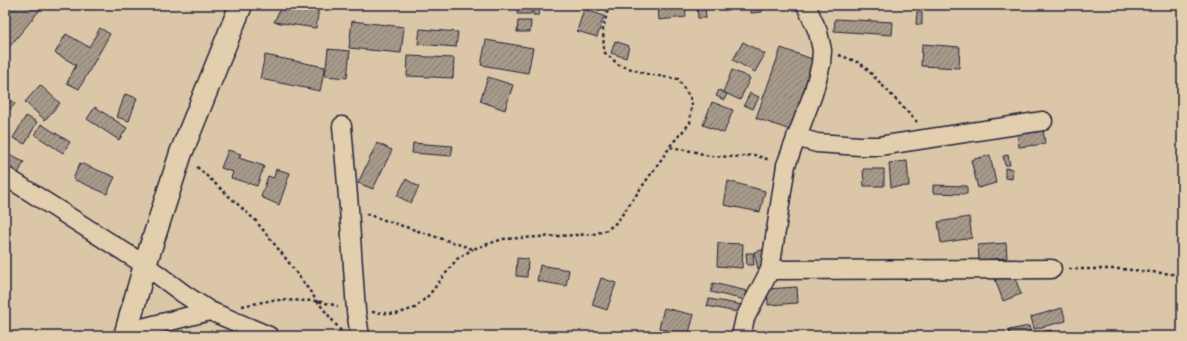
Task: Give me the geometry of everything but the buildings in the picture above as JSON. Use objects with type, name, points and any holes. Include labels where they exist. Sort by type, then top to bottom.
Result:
[{"type":"street","points":[[125,334],[145,264],[181,153],[240,5]]},
{"type":"street","points":[[741,336],[745,318],[770,270],[786,165],[813,94],[821,64],[822,50],[818,32],[806,5]]},
{"type":"street","points":[[796,137],[817,143],[879,146],[1043,121]]},
{"type":"street","points":[[342,126],[356,311],[360,336]]},
{"type":"street","points":[[5,176],[145,264],[184,294],[210,311],[269,336]]},
{"type":"street","points":[[770,270],[1052,269]]},
{"type":"street","points":[[125,334],[210,311]]},
{"type":"path","points":[[349,208],[473,249],[503,239],[594,234],[607,230],[617,222],[670,147],[690,123],[692,101],[678,80],[647,74],[619,65],[604,52],[603,29],[609,5]]},
{"type":"path","points":[[822,50],[855,61],[864,66],[917,122],[930,138]]},
{"type":"path","points":[[670,147],[709,156],[734,157],[754,155],[786,165]]},
{"type":"path","points":[[181,153],[255,220],[345,336]]},
{"type":"path","points":[[1052,269],[1122,268],[1182,275]]}]
